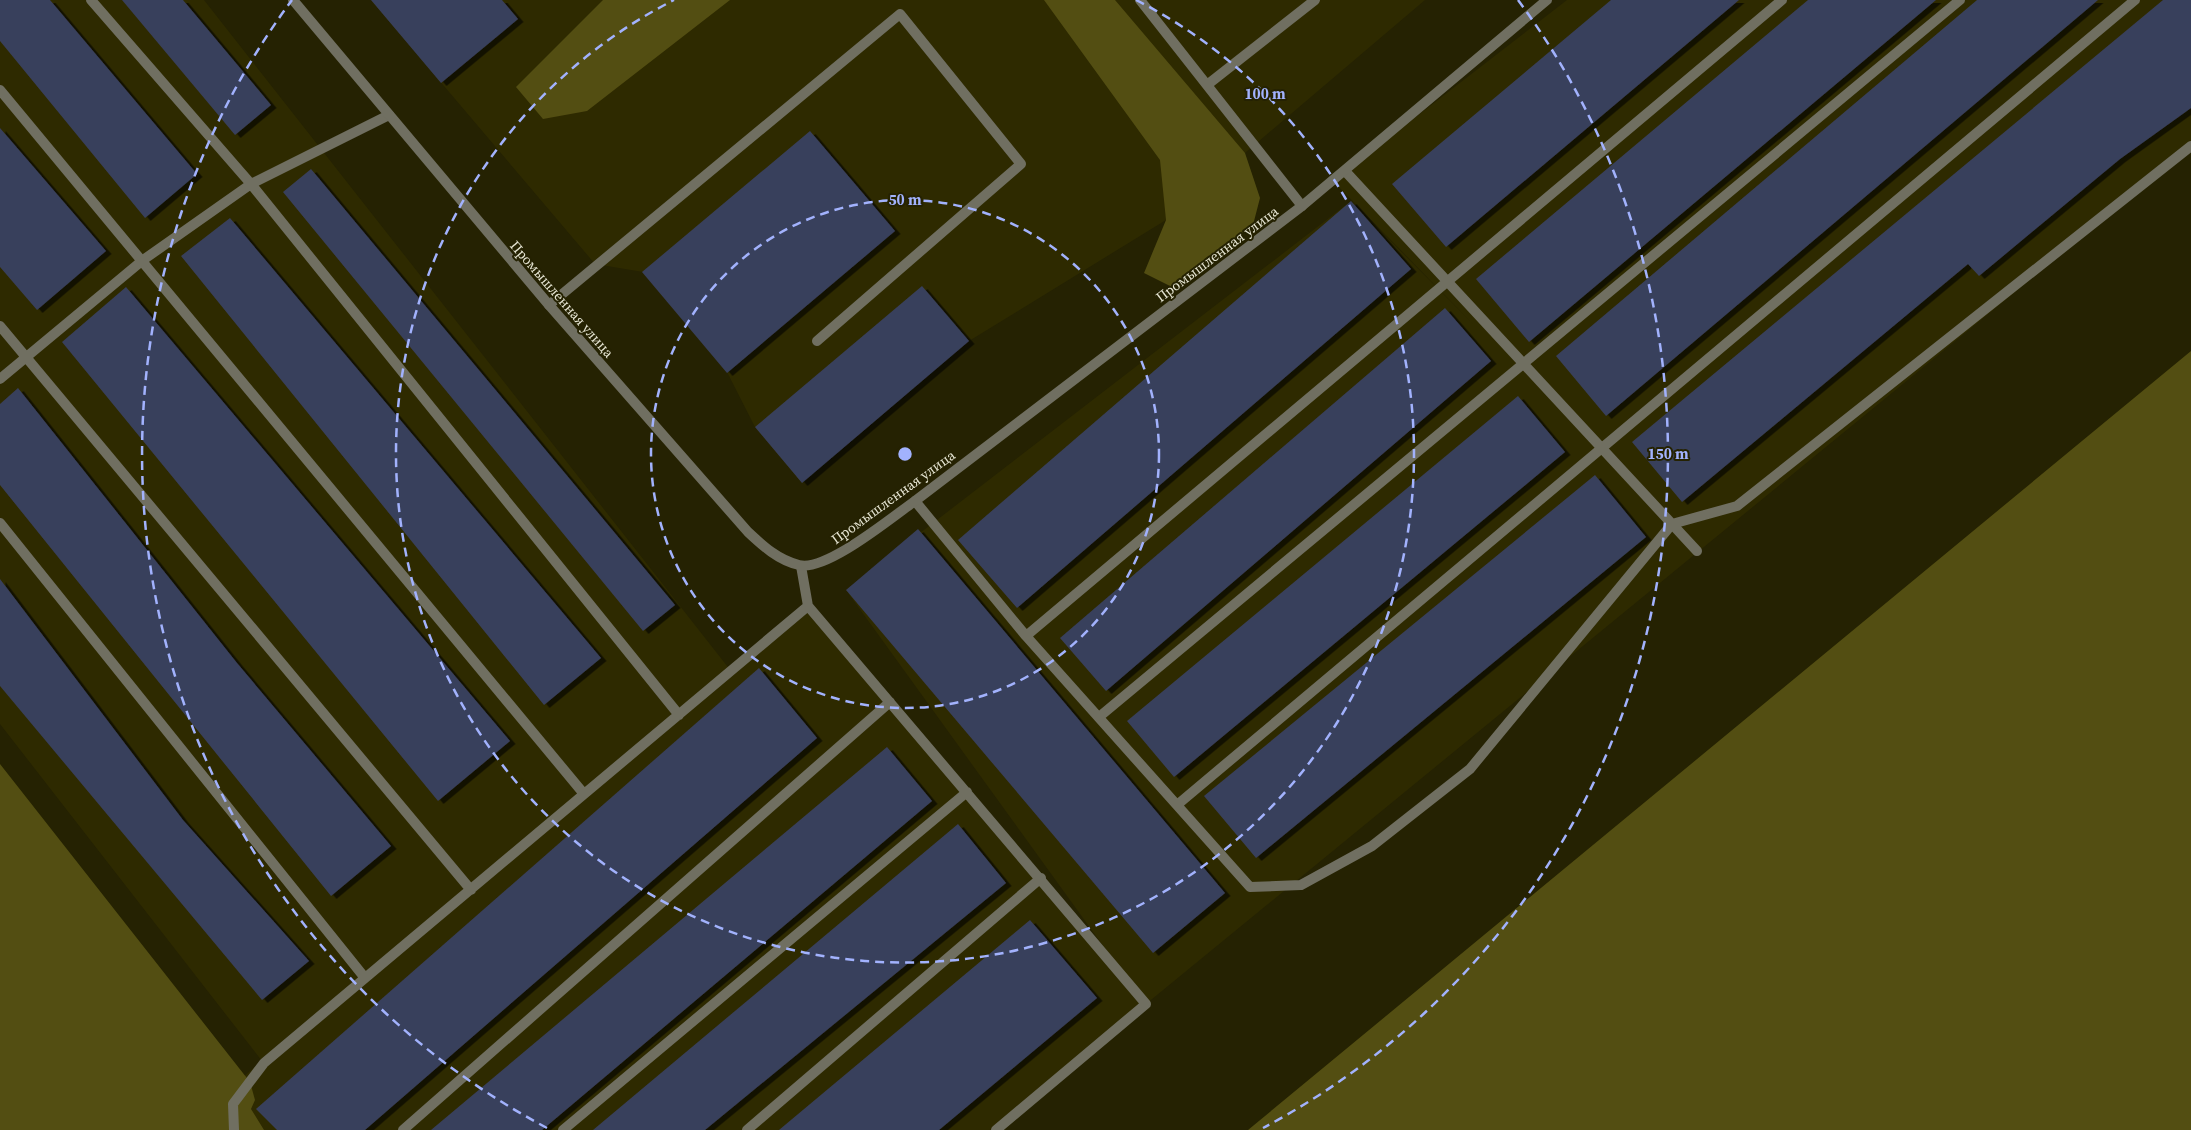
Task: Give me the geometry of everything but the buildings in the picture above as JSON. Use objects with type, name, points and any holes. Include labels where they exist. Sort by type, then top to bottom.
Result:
[{"type":"street","points":[[91,0],[251,184],[680,714]]},
{"type":"street","name":"Промышленная улица","points":[[293,0],[548,305],[748,532],[775,556],[801,566],[826,561],[856,544],[1302,206],[1547,0]]},
{"type":"street","points":[[1140,0],[1302,206]]},
{"type":"street","points":[[1207,85],[1315,0]]},
{"type":"street","points":[[1026,636],[1782,0]]},
{"type":"street","points":[[1099,717],[1960,0]]},
{"type":"street","points":[[1177,805],[2135,0]]},
{"type":"street","points":[[548,305],[595,264],[900,14],[1021,164],[817,341]]},
{"type":"street","points":[[0,90],[143,260],[584,794]]},
{"type":"street","points":[[0,379],[25,356],[143,260],[251,184],[389,115]]},
{"type":"street","points":[[914,500],[1026,636],[1250,887],[1301,885],[1372,846],[1470,770],[1672,524],[1737,506],[2191,146]]},
{"type":"street","points":[[1345,171],[1697,552]]},
{"type":"street","points":[[0,326],[471,890]]},
{"type":"street","points":[[0,523],[365,978]]},
{"type":"street","points":[[801,566],[808,606],[1041,878],[1146,1004],[996,1130]]},
{"type":"street","points":[[234,1130],[233,1104],[264,1063],[808,606]]},
{"type":"street","points":[[403,1130],[890,702]]},
{"type":"street","points":[[562,1130],[967,792]]},
{"type":"street","points":[[746,1130],[1041,878]]},
{"type":"shaded area","points":[[0,0],[204,0],[731,671],[808,606],[1140,997],[846,590],[1351,201],[1475,326],[1333,181],[1567,0],[2191,0],[2191,148],[1146,1004],[1001,1130],[203,1130],[194,1118],[262,1061],[0,724]]},
{"type":"shaded area","points":[[371,0],[1425,0],[1166,220],[969,341],[802,483],[755,427],[727,372],[643,272],[595,264]]},
{"type":"shaded area","points":[[603,0],[730,0],[587,111],[543,119],[516,87]]},
{"type":"shaded area","points":[[1044,0],[1115,0],[1245,153],[1260,198],[1253,225],[1174,288],[1144,273],[1166,220],[1160,160]]},
{"type":"shaded area","points":[[2191,351],[2191,1130],[1248,1130]]},
{"type":"shaded area","points":[[0,764],[250,1082],[255,1100],[251,1109],[264,1130],[0,1130]]}]
